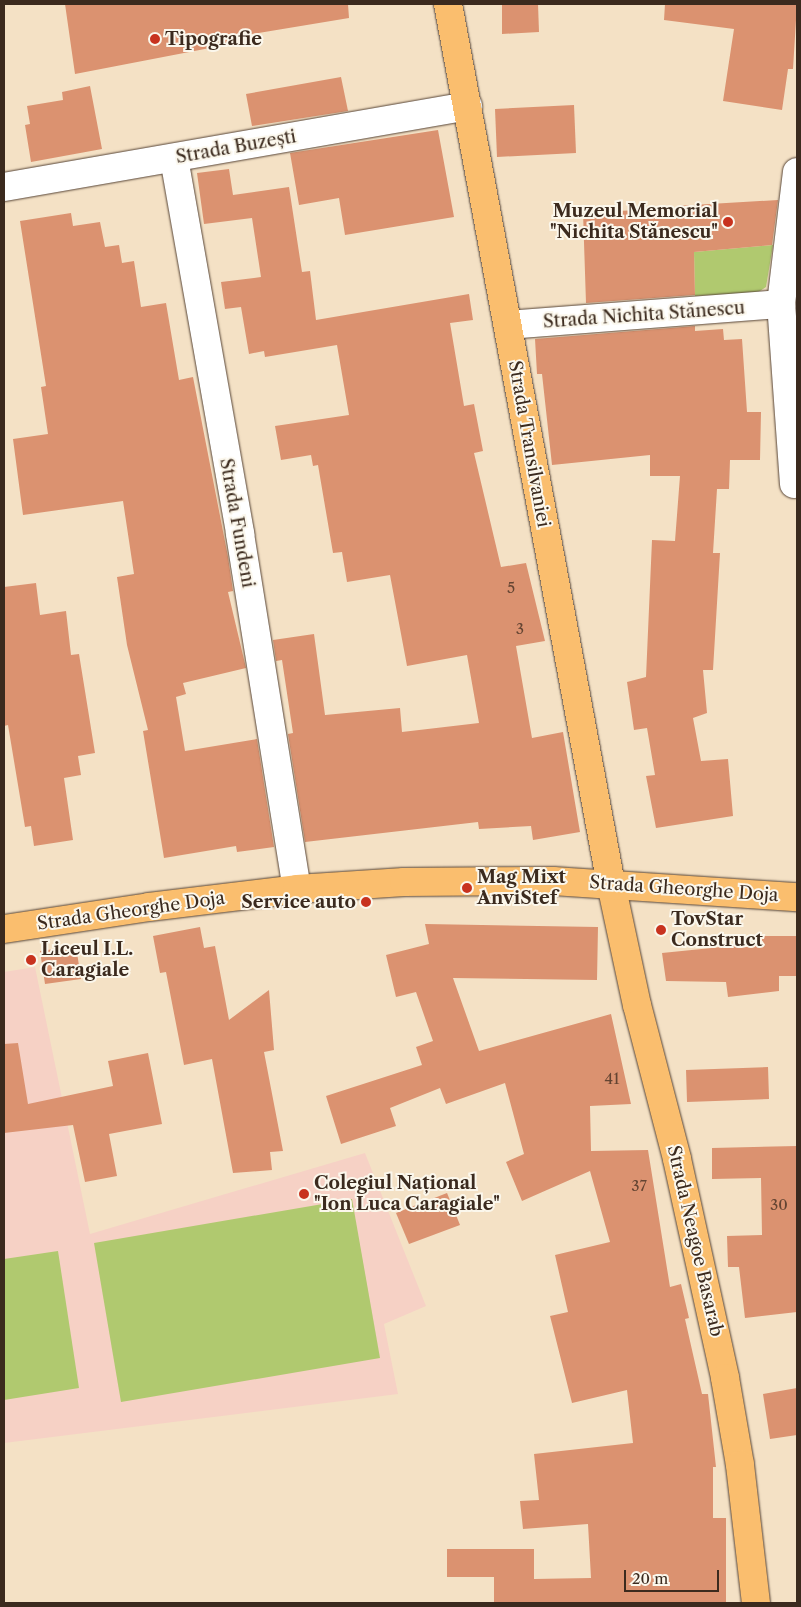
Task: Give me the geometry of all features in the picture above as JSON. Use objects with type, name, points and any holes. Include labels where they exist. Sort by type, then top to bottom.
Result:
[{"type":"main road","name":"Strada Transilvaniei","points":[[448,4],[611,884]]},
{"type":"main road","name":"Strada Gheorghe Doja","points":[[4,929],[149,907],[297,889],[450,880],[611,884],[797,897]]},
{"type":"main road","name":"Strada Neagoe Basarab","points":[[611,884],[637,1006],[678,1159],[726,1378],[740,1465],[756,1603]]},
{"type":"street","name":"Strada Buzești","points":[[4,187],[468,106]]},
{"type":"street","name":"Strada Fundeni","points":[[174,158],[241,543],[297,889]]},
{"type":"street","points":[[794,484],[781,304],[797,172]]},
{"type":"street","name":"Strada Nichita Stănescu","points":[[508,325],[781,304]]},
{"type":"shaded area","name":"Colegiul Național \"Ion Luca Caragiale\"","points":[[35,967],[90,1234],[365,1153],[426,1306],[384,1324],[398,1394],[4,1443],[4,972]]},
{"type":"green space","points":[[773,245],[766,287],[757,293],[695,296],[694,252]]},
{"type":"green space","points":[[352,1199],[380,1358],[121,1402],[94,1243]]},
{"type":"green space","points":[[58,1251],[79,1388],[4,1400],[4,1259]]},
{"type":"building","name":"Tipografie","points":[[65,4],[348,4],[349,18],[240,36],[241,42],[75,74]]},
{"type":"building","points":[[502,4],[538,4],[539,32],[502,34]]},
{"type":"building","points":[[665,4],[797,4],[793,69],[788,69],[782,110],[723,101],[734,29],[664,20]]},
{"type":"building","points":[[341,77],[348,111],[252,126],[246,94]]},
{"type":"building","points":[[90,86],[102,149],[31,162],[25,125],[30,124],[27,106],[63,100],[62,92]]},
{"type":"building","points":[[574,105],[576,153],[497,157],[495,109]]},
{"type":"building","points":[[438,130],[454,217],[345,235],[339,198],[299,205],[290,153]]},
{"type":"building","points":[[229,169],[233,195],[289,187],[302,272],[310,271],[316,320],[469,294],[473,320],[450,323],[464,406],[474,404],[483,451],[474,453],[501,567],[526,563],[545,641],[516,646],[532,738],[563,732],[580,832],[533,840],[531,826],[479,829],[478,822],[305,842],[288,734],[293,733],[282,660],[276,661],[273,640],[314,634],[325,715],[400,708],[402,732],[479,723],[467,655],[407,666],[390,575],[347,582],[342,552],[333,553],[318,465],[313,466],[311,455],[281,460],[275,426],[349,415],[337,345],[265,357],[264,351],[249,354],[241,307],[225,309],[221,282],[261,277],[252,218],[204,224],[197,173]]},
{"type":"building","points":[[778,200],[772,245],[694,252],[695,295],[586,303],[583,212],[676,209],[676,206]]},
{"type":"building","points":[[71,213],[73,226],[100,222],[105,247],[119,245],[122,263],[134,261],[141,307],[166,303],[179,380],[193,377],[228,557],[233,591],[228,592],[246,668],[183,683],[186,694],[176,697],[185,751],[257,739],[274,847],[237,852],[236,846],[164,858],[143,731],[148,730],[127,645],[117,577],[134,574],[123,501],[23,515],[13,439],[48,434],[41,387],[46,386],[20,221]]},
{"type":"building","points":[[695,326],[695,331],[723,329],[724,340],[742,339],[747,412],[761,412],[760,460],[730,460],[729,489],[717,489],[713,553],[720,553],[713,670],[703,670],[707,713],[693,718],[701,761],[728,759],[733,816],[656,828],[646,776],[655,775],[647,728],[634,730],[627,682],[646,677],[652,540],[675,541],[680,476],[650,476],[650,455],[552,465],[542,374],[537,374],[535,339]]},
{"type":"building","points":[[36,583],[40,615],[66,611],[71,655],[79,654],[95,753],[78,756],[81,775],[64,778],[73,840],[34,846],[31,826],[25,827],[8,725],[4,726],[4,587]]},
{"type":"building","points":[[425,924],[598,927],[597,980],[453,978],[479,1051],[611,1014],[631,1104],[590,1106],[591,1151],[648,1150],[670,1287],[681,1284],[689,1318],[685,1319],[702,1394],[708,1394],[716,1467],[713,1467],[713,1518],[726,1518],[726,1603],[494,1603],[494,1577],[447,1577],[447,1549],[534,1549],[534,1579],[591,1578],[588,1524],[523,1529],[520,1501],[539,1500],[534,1454],[633,1443],[627,1390],[572,1403],[550,1316],[568,1312],[555,1255],[610,1242],[590,1171],[522,1201],[506,1162],[524,1154],[505,1083],[446,1104],[440,1088],[390,1108],[396,1126],[341,1144],[326,1096],[422,1065],[416,1047],[433,1041],[416,992],[396,997],[386,955],[429,944]]},
{"type":"building","points":[[200,927],[204,948],[215,946],[229,1020],[269,990],[274,1050],[264,1052],[283,1151],[270,1152],[272,1170],[233,1173],[212,1059],[184,1065],[166,972],[160,973],[153,936]]},
{"type":"building","points":[[762,936],[797,936],[797,976],[779,976],[779,991],[728,997],[726,982],[666,981],[662,953],[761,943]]},
{"type":"building","points":[[76,946],[81,979],[45,984],[40,951]]},
{"type":"building","points":[[18,1043],[28,1104],[113,1086],[108,1061],[148,1053],[162,1124],[109,1134],[117,1176],[85,1182],[73,1125],[4,1133],[4,1044]]},
{"type":"building","points":[[768,1067],[769,1099],[687,1102],[686,1070]]},
{"type":"building","points":[[797,1146],[797,1312],[745,1318],[739,1267],[728,1267],[727,1236],[762,1235],[761,1178],[712,1179],[712,1148]]},
{"type":"building","points":[[447,1193],[460,1225],[409,1244],[396,1213]]},
{"type":"building","points":[[797,1388],[797,1435],[770,1439],[763,1394]]},
{"type":"place","name":"Tipografie","points":[[155,39]]},
{"type":"place","name":"Muzeul Memorial \"Nichita Stănescu\"","points":[[728,222]]},
{"type":"place","name":"Mag Mixt AnviStef","points":[[467,888]]},
{"type":"place","name":"Service auto","points":[[366,902]]},
{"type":"place","name":"TovStar Construct","points":[[661,930]]},
{"type":"place","name":"Liceul I.L. Caragiale","points":[[31,960]]},
{"type":"place","name":"Colegiul Național \"Ion Luca Caragiale\"","points":[[304,1194]]}]
